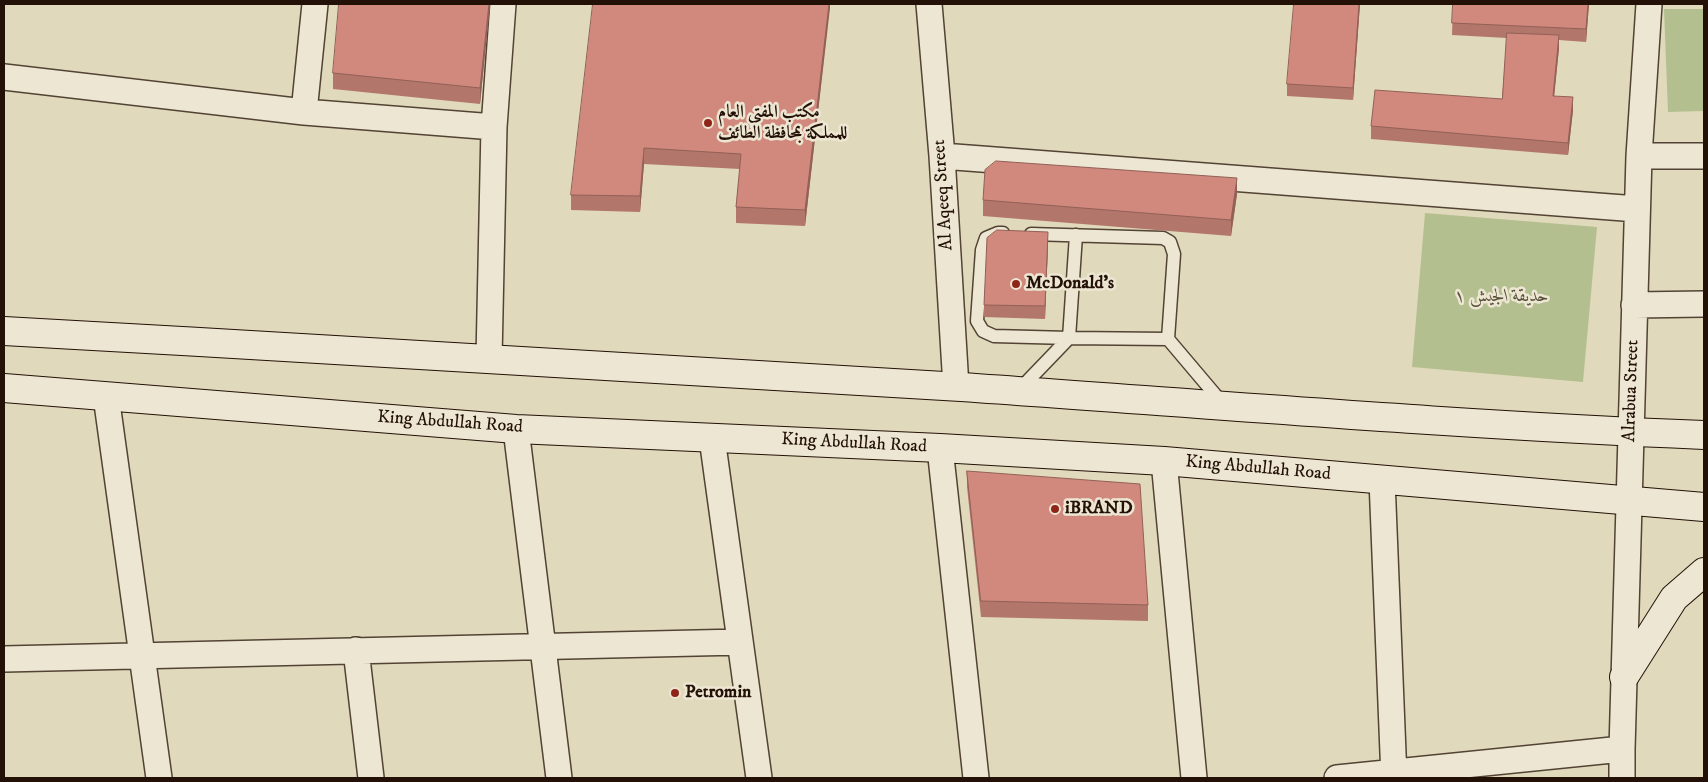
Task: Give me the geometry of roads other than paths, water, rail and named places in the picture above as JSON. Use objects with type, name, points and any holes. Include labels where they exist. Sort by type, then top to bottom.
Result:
[{"type":"main road","points":[[4,332],[489,358],[1631,432],[1704,435]]},
{"type":"main road","name":"King Abdullah Road","points":[[4,388],[516,429],[940,448],[1164,461],[1704,507]]},
{"type":"main road","points":[[1624,676],[1674,598],[1704,572]]},
{"type":"street","points":[[304,112],[315,4]]},
{"type":"street","points":[[489,358],[494,127],[503,4]]},
{"type":"street","name":"Al Aqeeq Street","points":[[930,4],[942,156],[956,387]]},
{"type":"street","name":"Alrabua Street","points":[[1622,778],[1637,209],[1649,4]]},
{"type":"street","points":[[4,77],[304,112],[494,127]]},
{"type":"street","points":[[942,156],[1637,209]]},
{"type":"street","points":[[1639,156],[1704,156]]},
{"type":"street","points":[[1634,304],[1704,304]]},
{"type":"street","points":[[106,396],[159,778]]},
{"type":"street","points":[[516,429],[559,778]]},
{"type":"street","points":[[712,438],[759,778]]},
{"type":"street","points":[[940,448],[976,778]]},
{"type":"street","points":[[1164,461],[1194,778]]},
{"type":"street","points":[[1382,480],[1394,775]]},
{"type":"street","points":[[4,659],[740,642]]},
{"type":"street","points":[[356,650],[371,778]]},
{"type":"street","points":[[1337,778],[1394,775],[1622,749]]},
{"type":"lane","points":[[1168,339],[994,336],[983,331],[977,321],[982,250],[986,238],[998,233],[1163,238],[1170,242],[1174,254],[1168,339],[1225,406]]},
{"type":"lane","points":[[1018,391],[1069,338],[1076,235]]},
{"type":"place","name":"مكتب المفتي العام للمملكة بمحافظة الطائف","points":[[708,123]]},
{"type":"place","name":"McDonald's","points":[[1016,284]]},
{"type":"place","name":"iBRAND","points":[[1055,509]]},
{"type":"place","name":"Petromin","points":[[675,693]]},
{"type":"park label","name":"حديقة الجيش ١","points":[[1502,297]]}]
